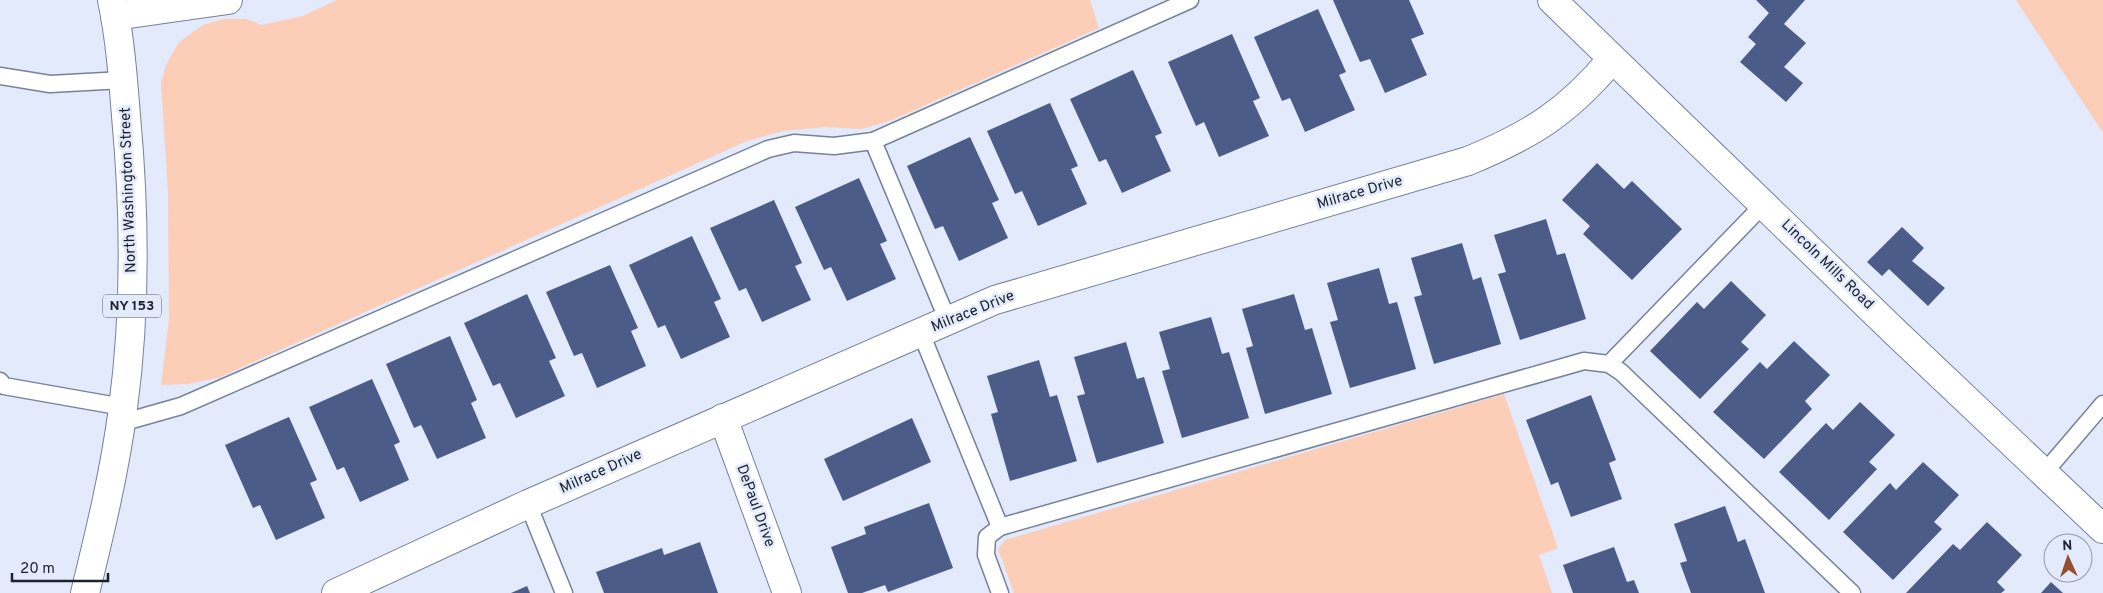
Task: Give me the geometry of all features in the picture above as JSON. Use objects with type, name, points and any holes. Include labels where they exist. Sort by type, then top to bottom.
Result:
[{"type":"street","name":"North Washington Street","points":[[85,593],[100,532],[122,415],[131,336],[134,236],[123,80],[114,8],[228,0]]},
{"type":"street","name":"Lincoln Mills Road","points":[[1552,0],[1895,332],[2103,529]]},
{"type":"street","name":"Milrace Drive","points":[[336,593],[528,504],[995,300],[1468,160],[1513,142],[1549,119],[1586,90],[1612,59]]},
{"type":"street","name":"DePaul Drive","points":[[724,418],[787,593]]},
{"type":"lane","points":[[0,381],[4,386],[122,415],[181,406],[768,149],[794,143],[834,146],[873,141],[1190,0]]},
{"type":"lane","points":[[0,76],[50,84],[123,80]]},
{"type":"lane","points":[[873,141],[948,320]]},
{"type":"lane","points":[[1609,364],[1764,204]]},
{"type":"lane","points":[[921,333],[1000,527]]},
{"type":"lane","points":[[1000,593],[986,555],[987,537],[1000,527],[1584,360],[1609,364],[1621,372],[1852,593]]},
{"type":"lane","points":[[2044,473],[2103,404]]},
{"type":"lane","points":[[528,504],[564,593]]},
{"type":"shaded area","points":[[337,0],[1090,0],[1099,28],[892,120],[862,129],[825,127],[783,131],[747,141],[218,378],[188,384],[161,385],[169,319],[168,194],[161,83],[166,65],[179,42],[203,25],[224,19],[246,19],[262,25],[303,16]]},
{"type":"shaded area","points":[[2016,0],[2103,0],[2103,133]]},
{"type":"shaded area","points":[[1504,394],[1558,548],[1539,555],[1552,593],[1014,593],[998,549],[1005,540]]},
{"type":"building","points":[[1333,0],[1409,0],[1424,34],[1411,39],[1427,75],[1385,93],[1370,59],[1360,62]]},
{"type":"building","points":[[1756,0],[1805,0],[1784,24],[1806,43],[1784,67],[1803,83],[1786,102],[1740,62],[1756,44],[1748,37],[1769,13]]},
{"type":"building","points":[[1318,9],[1346,72],[1339,75],[1355,110],[1305,132],[1290,98],[1282,101],[1254,37]]},
{"type":"building","points":[[1232,34],[1260,98],[1253,101],[1269,136],[1219,157],[1204,122],[1196,126],[1168,62]]},
{"type":"building","points":[[1133,70],[1162,133],[1155,136],[1171,171],[1122,193],[1106,159],[1099,162],[1070,99]]},
{"type":"building","points":[[1050,103],[1078,166],[1071,169],[1087,204],[1038,226],[1022,191],[1015,194],[987,131]]},
{"type":"building","points":[[970,137],[999,200],[992,203],[1008,238],[959,261],[943,226],[935,229],[907,166]]},
{"type":"building","points":[[1597,163],[1624,189],[1632,181],[1682,229],[1632,280],[1583,234],[1590,226],[1562,200]]},
{"type":"building","points":[[859,178],[887,241],[880,244],[896,279],[847,301],[831,267],[824,270],[795,207]]},
{"type":"building","points":[[774,200],[802,263],[795,266],[811,300],[762,322],[746,288],[739,291],[710,228]]},
{"type":"building","points":[[1546,219],[1557,255],[1565,253],[1586,319],[1520,340],[1498,274],[1506,272],[1494,235]]},
{"type":"building","points":[[1902,227],[1924,248],[1912,261],[1945,288],[1928,306],[1889,269],[1882,276],[1867,262]]},
{"type":"building","points":[[692,236],[721,299],[714,302],[730,337],[681,359],[665,325],[658,328],[629,265]]},
{"type":"building","points":[[1462,243],[1473,280],[1481,277],[1501,344],[1434,364],[1414,297],[1422,295],[1411,258]]},
{"type":"building","points":[[610,265],[638,328],[631,331],[646,366],[597,388],[582,353],[574,356],[546,292]]},
{"type":"building","points":[[1379,268],[1389,304],[1397,302],[1416,369],[1350,388],[1330,322],[1338,320],[1327,283]]},
{"type":"building","points":[[1731,281],[1766,315],[1741,342],[1749,349],[1700,399],[1650,351],[1697,302],[1704,309]]},
{"type":"building","points":[[527,294],[556,358],[549,361],[565,396],[516,418],[500,383],[493,386],[464,323]]},
{"type":"building","points":[[1294,294],[1305,330],[1312,328],[1332,394],[1265,414],[1246,348],[1253,346],[1242,309]]},
{"type":"building","points":[[1211,317],[1222,354],[1229,352],[1249,418],[1182,438],[1162,371],[1170,369],[1159,332]]},
{"type":"building","points":[[450,336],[477,400],[471,403],[486,438],[437,459],[421,425],[414,428],[386,364]]},
{"type":"building","points":[[1794,341],[1830,375],[1805,401],[1812,409],[1764,459],[1713,412],[1760,362],[1767,369]]},
{"type":"building","points":[[1126,342],[1137,379],[1144,377],[1164,443],[1097,463],[1077,396],[1085,394],[1074,357]]},
{"type":"building","points":[[1039,360],[1050,397],[1057,395],[1077,461],[1010,481],[991,414],[998,412],[987,376]]},
{"type":"building","points":[[372,379],[400,442],[394,445],[409,480],[360,502],[344,467],[337,470],[309,407]]},
{"type":"building","points":[[1591,395],[1616,460],[1609,463],[1622,499],[1571,517],[1558,482],[1551,485],[1526,420]]},
{"type":"building","points":[[1860,402],[1895,435],[1869,462],[1877,469],[1829,520],[1779,472],[1826,423],[1833,430]]},
{"type":"building","points":[[289,417],[317,480],[310,483],[325,518],[276,540],[260,505],[253,508],[225,445]]},
{"type":"building","points":[[912,418],[931,462],[843,501],[824,459]]},
{"type":"building","points":[[1923,462],[1959,495],[1934,522],[1942,529],[1893,580],[1843,532],[1890,483],[1896,490]]},
{"type":"building","points":[[929,503],[953,568],[888,592],[885,585],[862,593],[848,593],[831,547],[866,534],[864,527]]},
{"type":"building","points":[[1725,506],[1738,542],[1745,539],[1765,593],[1691,593],[1680,563],[1687,561],[1674,524]]},
{"type":"building","points":[[1987,522],[2022,555],[1997,582],[2005,590],[2001,593],[1906,593],[1953,544],[1960,550]]},
{"type":"building","points":[[700,542],[718,593],[604,593],[596,572],[662,548],[664,555]]},
{"type":"building","points":[[1614,547],[1627,582],[1634,580],[1639,593],[1573,593],[1563,565]]},
{"type":"building","points":[[2052,583],[2063,593],[2041,593]]},
{"type":"building","points":[[527,586],[530,593],[511,593]]}]
